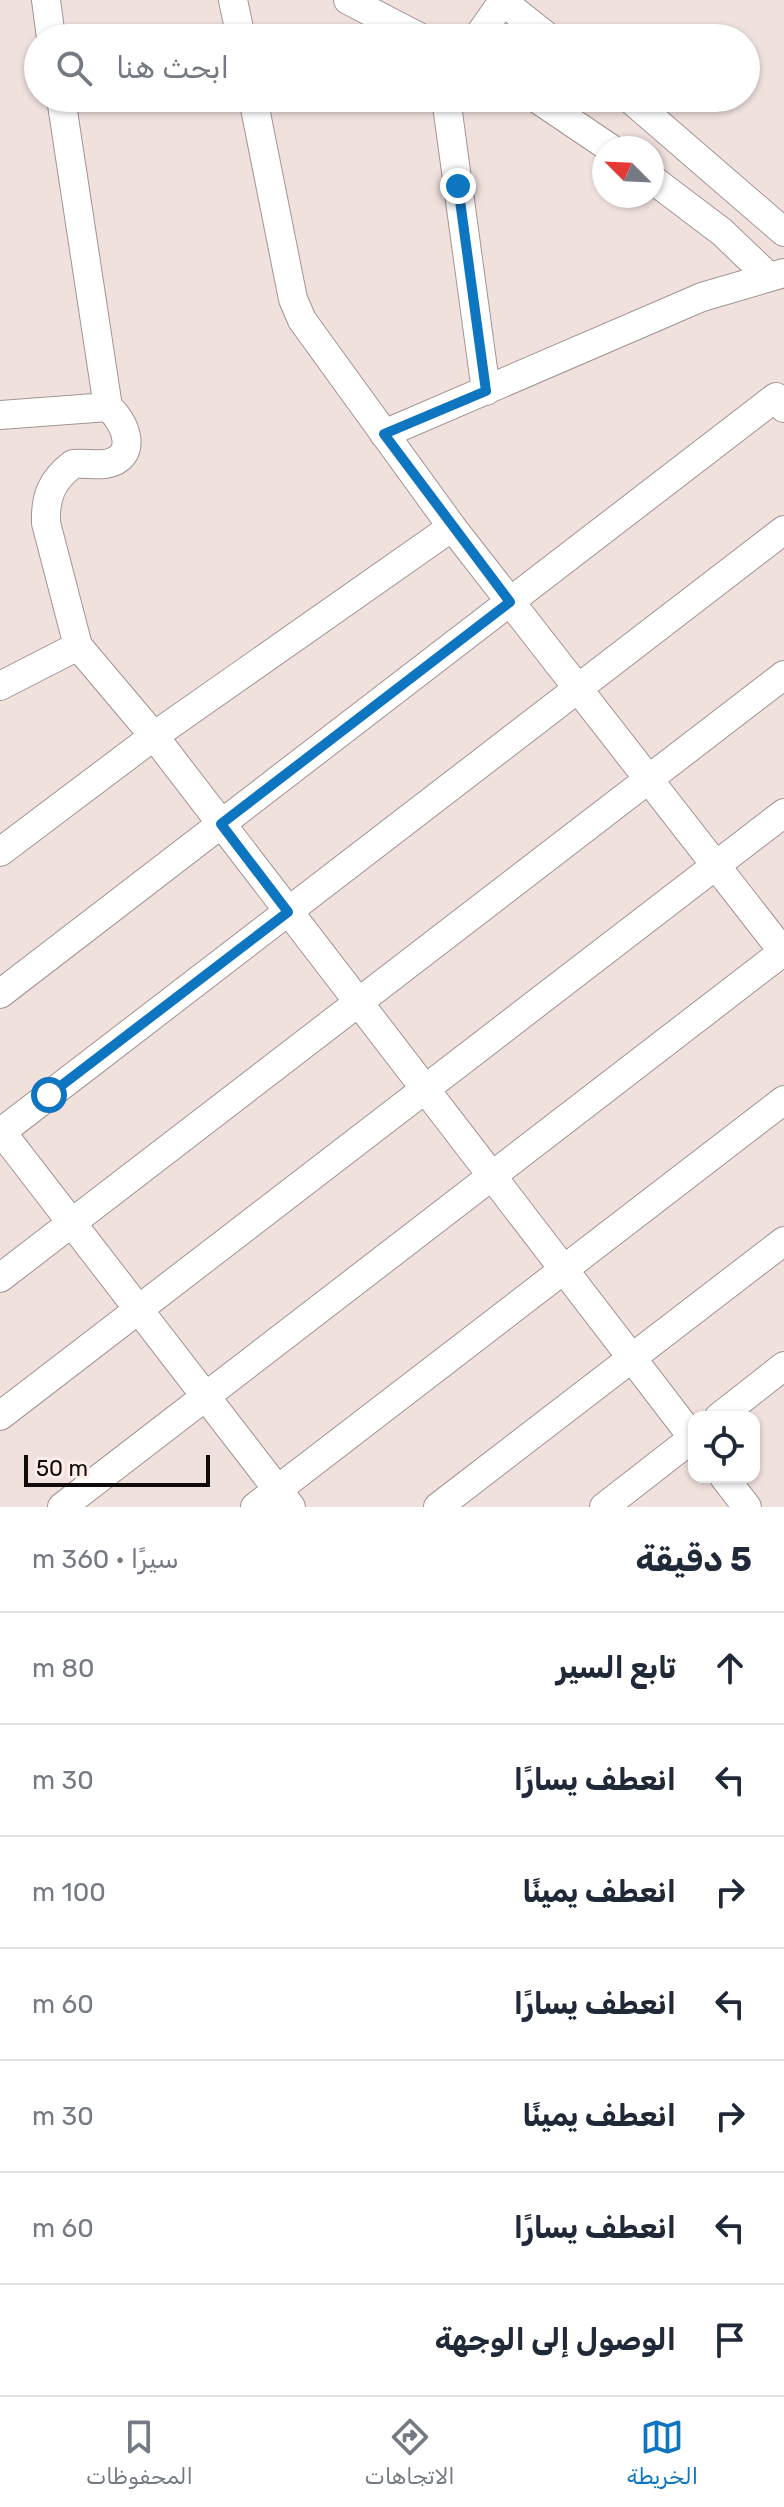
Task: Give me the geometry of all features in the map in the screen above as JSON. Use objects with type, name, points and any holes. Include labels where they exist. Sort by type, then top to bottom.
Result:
[{"type":"street","points":[[46,0],[49,24]]},
{"type":"street","points":[[233,0],[238,24]]},
{"type":"street","points":[[348,0],[394,24]]},
{"type":"street","points":[[486,24],[502,1],[531,24]]},
{"type":"street","points":[[63,112],[108,407],[121,418],[127,434],[127,445],[121,457],[105,464],[73,464],[51,487],[45,505],[46,523],[78,646],[154,736],[688,1430]]},
{"type":"street","points":[[62,1507],[784,952],[452,527],[302,320],[293,299],[256,112]]},
{"type":"street","points":[[448,112],[486,391]]},
{"type":"street","points":[[557,112],[592,136]]},
{"type":"street","points":[[645,112],[784,232]]},
{"type":"street","points":[[664,188],[776,274]]},
{"type":"street","points":[[384,434],[702,297],[776,274]]},
{"type":"street","points":[[0,994],[776,397],[784,408]]},
{"type":"street","points":[[0,415],[108,407]]},
{"type":"street","points":[[0,852],[154,736],[452,527]]},
{"type":"street","points":[[284,1498],[0,1132],[784,530]]},
{"type":"street","points":[[0,686],[78,646]]},
{"type":"street","points":[[0,1278],[784,675]]},
{"type":"street","points":[[0,1416],[784,813]]},
{"type":"street","points":[[255,1507],[284,1498],[564,1269],[784,1100]]},
{"type":"street","points":[[438,1507],[784,1241]]},
{"type":"street","points":[[727,1411],[784,1366]]},
{"type":"street","points":[[604,1507],[688,1443]]},
{"type":"street","points":[[729,1483],[747,1507]]},
{"type":"route","points":[[49,1095],[288,912],[221,824],[510,602],[384,434],[486,391],[458,186]]}]
